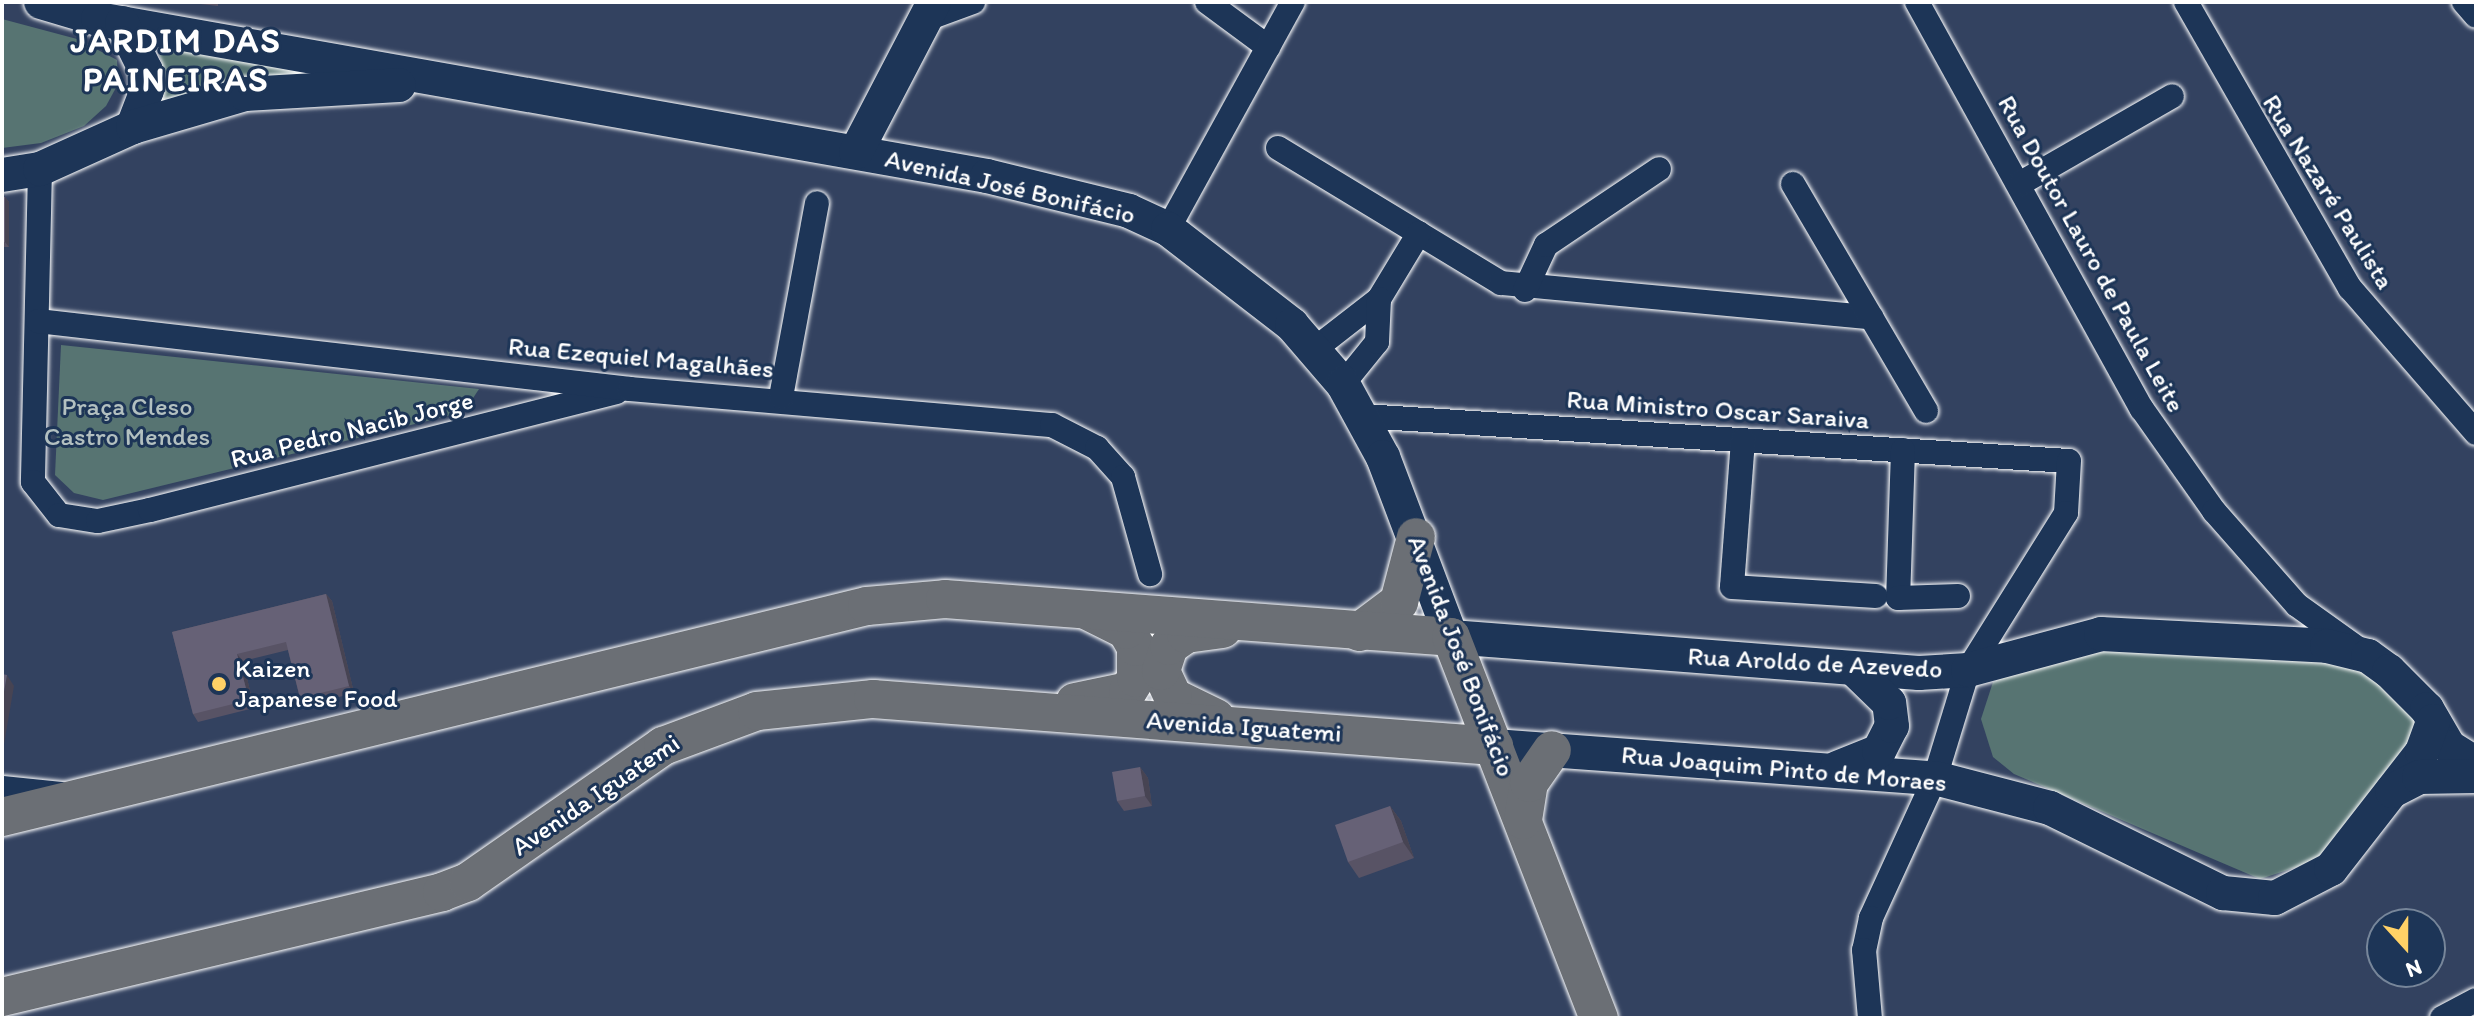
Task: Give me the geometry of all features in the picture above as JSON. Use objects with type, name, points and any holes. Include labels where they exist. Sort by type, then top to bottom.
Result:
[{"type":"main road","name":"Avenida José Bonifácio","points":[[41,2],[122,23],[488,84],[1000,180],[1129,211],[1168,229],[1316,348],[1363,416],[1416,537],[1451,637],[1599,1018]]},
{"type":"main road","points":[[856,152],[932,10]]},
{"type":"main road","points":[[122,23],[146,71],[147,90],[133,127]]},
{"type":"main road","points":[[2,175],[40,169],[133,127],[245,94],[488,84]]},
{"type":"main road","points":[[1359,632],[1399,602],[1416,537]]},
{"type":"main road","points":[[2,817],[867,606],[945,599],[1079,606],[1274,627],[1451,637]]},
{"type":"main road","points":[[1012,710],[1128,691],[1136,678],[1136,647],[1126,630],[1079,606]]},
{"type":"main road","points":[[1239,727],[1173,697],[1162,681],[1163,658],[1186,634],[1274,627]]},
{"type":"main road","name":"Rua Aroldo de Azevedo","points":[[1451,637],[1855,670],[1968,670],[2057,642],[2132,633],[2303,643],[2368,656],[2409,688],[2449,747],[2476,764]]},
{"type":"main road","points":[[1821,771],[1879,751],[1892,726],[1889,703],[1855,670]]},
{"type":"main road","name":"Avenida Iguatemi","points":[[2,997],[442,892],[477,876],[663,746],[757,711],[834,698],[1494,746]]},
{"type":"main road","name":"Rua Joaquim Pinto de Moraes","points":[[1494,746],[1935,778],[2050,808],[2223,893],[2248,897],[2304,888],[2331,869],[2422,752],[2433,721]]},
{"type":"main road","points":[[1523,820],[1529,783],[1552,750]]},
{"type":"main road","points":[[2388,793],[2419,777],[2476,776]]},
{"type":"main road","points":[[2,793],[69,800]]},
{"type":"street","points":[[932,10],[973,2]]},
{"type":"street","points":[[1207,2],[1268,47]]},
{"type":"street","points":[[1168,229],[1293,2]]},
{"type":"street","name":"Rua Doutor Lauro de Paula Leite","points":[[1917,2],[2021,183],[2142,409],[2214,511],[2297,605],[2368,656]]},
{"type":"street","name":"Rua Nazaré Paulista","points":[[2186,2],[2350,288],[2476,433]]},
{"type":"street","points":[[2464,2],[2476,16]]},
{"type":"street","points":[[2021,183],[2172,96]]},
{"type":"street","points":[[1278,148],[1419,233],[1475,272],[1525,290],[1871,317]]},
{"type":"street","name":"Rua Pedro Nacib Jorge","points":[[40,169],[33,482],[59,515],[98,521],[630,389]]},
{"type":"street","points":[[1525,290],[1546,245],[1659,169]]},
{"type":"street","points":[[1793,184],[1926,411]]},
{"type":"street","points":[[781,397],[817,203]]},
{"type":"street","points":[[1316,348],[1379,299],[1419,233]]},
{"type":"street","points":[[1343,384],[1377,342],[1379,299]]},
{"type":"street","name":"Rua Ezequiel Magalhães","points":[[38,321],[630,389],[781,397],[1052,425],[1097,448],[1123,477],[1150,574]]},
{"type":"street","name":"Rua Ministro Oscar Saraiva","points":[[1363,416],[2069,461],[2066,513],[1968,670]]},
{"type":"street","points":[[1743,440],[1732,587],[1876,596]]},
{"type":"street","points":[[1903,450],[1898,598],[1958,596]]},
{"type":"street","points":[[1870,1018],[1864,950],[1871,918],[1935,778],[1968,670]]},
{"type":"street","points":[[2442,1018],[2476,1000]]},
{"type":"green space","points":[[2,19],[77,39],[117,60],[118,84],[106,106],[84,126],[41,143],[2,148]]},
{"type":"green space","points":[[154,39],[379,75],[156,108],[162,63]]},
{"type":"green space","name":"Praça Cleso Castro Mendes","points":[[61,345],[479,389],[464,412],[103,500],[74,493],[55,475]]},
{"type":"green space","points":[[2069,648],[2344,657],[2376,670],[2422,730],[2322,859],[2260,879],[2014,774],[1993,757],[1981,719],[1993,682]]},
{"type":"building","points":[[2,197],[5,197],[5,242],[2,242]]},
{"type":"building","points":[[326,594],[349,686],[300,698],[286,642],[237,654],[249,700],[193,714],[172,632]]},
{"type":"building","points":[[2,674],[7,675],[2,703]]},
{"type":"building","points":[[1140,767],[1145,796],[1117,801],[1112,772]]},
{"type":"building","points":[[1390,806],[1403,842],[1348,862],[1335,825]]},
{"type":"place","name":"Kaizen Japanese Food","points":[[219,684]]},
{"type":"district","name":"JARDIM DAS PAINEIRAS","points":[[176,60]]}]
